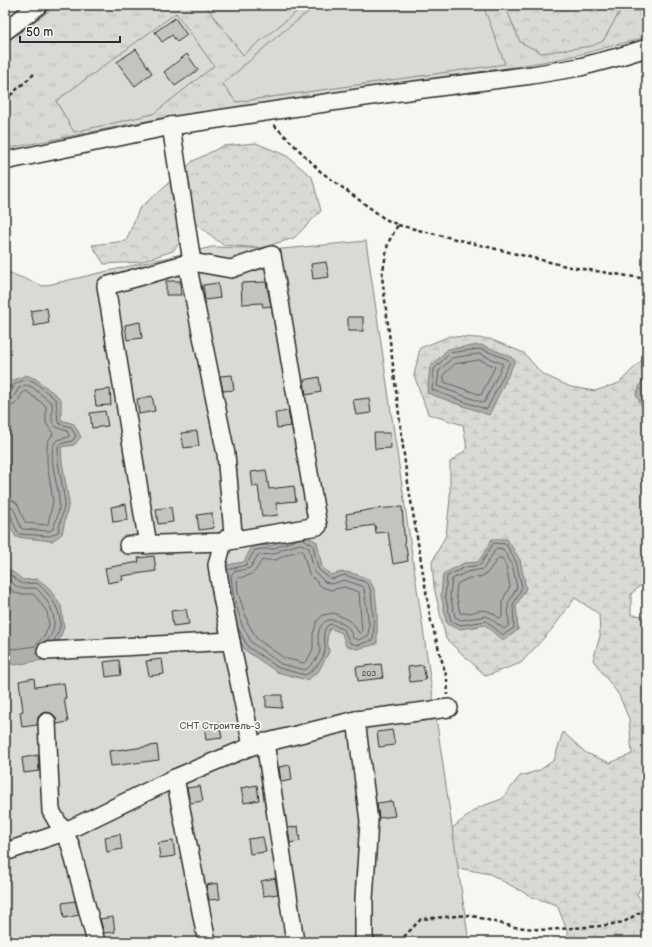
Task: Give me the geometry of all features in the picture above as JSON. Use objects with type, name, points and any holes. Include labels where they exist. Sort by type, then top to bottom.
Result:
[{"type":"street","points":[[5,31],[39,5]]},
{"type":"street","points":[[5,161],[171,126],[385,94],[532,75],[580,66],[647,48]]},
{"type":"street","points":[[171,126],[190,262],[226,454],[233,533],[223,542],[217,564],[231,641],[259,744],[295,942]]},
{"type":"street","points":[[128,546],[223,542],[318,526],[272,255],[230,269],[190,262],[106,286],[148,545]]},
{"type":"street","points":[[46,651],[231,641]]},
{"type":"street","points":[[5,852],[64,832],[175,778],[259,744],[356,720],[449,708]]},
{"type":"street","points":[[356,720],[369,821],[364,899],[364,939],[366,942]]},
{"type":"street","points":[[47,722],[51,811],[70,844],[96,942]]},
{"type":"street","points":[[175,778],[206,942]]},
{"type":"path","points":[[5,100],[34,74]]},
{"type":"path","points":[[262,113],[320,171],[385,219],[398,225],[570,266],[647,279]]},
{"type":"path","points":[[398,225],[388,243],[382,276],[406,471],[431,621],[447,679],[449,708]]},
{"type":"path","points":[[399,942],[421,919],[469,915],[514,927],[546,930],[600,926],[624,922],[647,908]]},
{"type":"green space","points":[[57,5],[647,5],[647,37],[570,57],[514,67],[157,119],[5,149],[5,43]]},
{"type":"green space","points":[[205,5],[305,5],[243,55]]},
{"type":"green space","points":[[317,5],[483,5],[505,64],[236,102],[223,84],[280,34]]},
{"type":"green space","points":[[505,5],[647,5],[647,11],[620,11],[603,41],[592,46],[542,53],[520,42]]},
{"type":"green space","points":[[176,13],[214,66],[153,114],[74,132],[56,101]]},
{"type":"green space","points":[[256,143],[287,156],[312,177],[321,211],[294,238],[261,248],[223,245],[195,223],[173,251],[140,262],[104,264],[92,245],[126,241],[139,209],[193,161],[223,146]]},
{"type":"green space","name":"СНТ Строитель-3","points":[[366,241],[469,942],[5,942],[5,271],[43,286],[212,247],[283,249]]},
{"type":"green space","points":[[450,336],[490,339],[524,353],[542,374],[571,387],[595,391],[619,383],[642,360],[647,352],[647,580],[631,594],[631,615],[647,616],[647,875],[637,894],[647,910],[647,942],[568,942],[570,938],[557,905],[532,897],[490,874],[448,866],[440,838],[477,808],[502,799],[520,776],[540,770],[554,760],[563,732],[586,753],[610,763],[632,754],[629,719],[619,695],[593,660],[600,636],[599,614],[575,598],[553,628],[521,663],[486,676],[446,639],[434,587],[432,562],[446,535],[450,499],[450,462],[467,449],[463,425],[428,414],[414,375],[420,348]]},
{"type":"water","points":[[481,345],[510,356],[515,361],[489,415],[427,393],[430,367],[448,349]]},
{"type":"water","points":[[647,371],[647,417],[636,395]]},
{"type":"water","points":[[26,375],[36,379],[61,399],[61,420],[74,424],[81,437],[74,445],[61,447],[69,502],[62,534],[52,541],[16,537],[9,525],[5,505],[5,401],[12,381]]},
{"type":"water","points":[[303,534],[317,542],[322,567],[331,575],[347,572],[364,577],[370,581],[374,588],[377,612],[377,644],[357,649],[346,646],[342,633],[330,628],[327,638],[329,652],[318,672],[307,680],[277,672],[245,650],[234,629],[223,567],[244,562],[252,546],[271,546],[280,541]]},
{"type":"water","points":[[492,539],[507,539],[520,560],[526,588],[516,606],[518,630],[503,641],[485,625],[460,629],[447,624],[441,595],[443,574],[464,563],[478,562]]},
{"type":"water","points":[[5,570],[10,570],[23,580],[38,579],[48,587],[61,606],[64,627],[58,643],[42,660],[15,665],[5,662]]},
{"type":"building","points":[[175,18],[187,35],[177,42],[172,35],[162,42],[155,32]]},
{"type":"building","points":[[136,49],[152,73],[135,86],[117,62]]},
{"type":"building","points":[[187,54],[198,70],[175,86],[164,72]]},
{"type":"building","points":[[326,262],[329,277],[313,279],[311,264]]},
{"type":"building","points":[[166,281],[180,281],[181,295],[166,295]]},
{"type":"building","points":[[266,282],[271,306],[263,307],[262,303],[242,304],[241,283]]},
{"type":"building","points":[[218,283],[220,298],[205,300],[203,285]]},
{"type":"building","points":[[47,308],[49,323],[34,326],[31,311]]},
{"type":"building","points":[[348,317],[363,317],[363,331],[348,331]]},
{"type":"building","points":[[140,322],[142,338],[127,340],[125,325]]},
{"type":"building","points":[[232,375],[234,390],[223,391],[220,376]]},
{"type":"building","points":[[319,377],[321,392],[306,395],[304,380]]},
{"type":"building","points":[[110,389],[111,405],[96,406],[94,391]]},
{"type":"building","points":[[152,396],[155,411],[139,414],[137,399]]},
{"type":"building","points":[[369,398],[371,413],[356,415],[353,400]]},
{"type":"building","points":[[105,411],[108,426],[92,428],[90,413]]},
{"type":"building","points":[[288,411],[291,426],[277,428],[275,413]]},
{"type":"building","points":[[197,431],[199,446],[184,448],[181,433]]},
{"type":"building","points":[[374,433],[390,433],[391,448],[375,449]]},
{"type":"building","points":[[266,470],[269,489],[294,486],[296,501],[276,503],[278,515],[262,517],[258,486],[253,487],[251,472]]},
{"type":"building","points":[[126,504],[128,520],[113,522],[111,507]]},
{"type":"building","points":[[171,507],[173,522],[158,524],[156,509]]},
{"type":"building","points":[[402,507],[405,546],[408,561],[393,564],[388,532],[376,533],[375,525],[348,529],[346,514],[374,509]]},
{"type":"building","points":[[212,513],[214,528],[199,530],[197,515]]},
{"type":"building","points":[[154,556],[156,571],[122,576],[123,580],[108,583],[105,568],[139,562],[138,558]]},
{"type":"building","points":[[186,609],[189,624],[173,626],[171,611]]},
{"type":"building","points":[[162,659],[164,674],[149,676],[146,661]]},
{"type":"building","points":[[119,660],[121,675],[106,677],[104,662]]},
{"type":"building","points":[[381,664],[383,678],[358,681],[356,667]]},
{"type":"building","points":[[423,665],[426,680],[410,682],[408,667]]},
{"type":"building","points":[[34,678],[35,687],[64,683],[66,698],[64,698],[68,722],[57,724],[55,716],[46,712],[42,713],[38,717],[37,725],[22,727],[20,712],[23,711],[19,681]]},
{"type":"building","points":[[266,695],[282,695],[282,708],[266,707]]},
{"type":"building","points":[[219,723],[222,738],[206,740],[204,725]]},
{"type":"building","points":[[392,730],[395,745],[379,747],[377,732]]},
{"type":"building","points":[[157,745],[159,760],[111,766],[109,751]]},
{"type":"building","points":[[38,755],[39,771],[24,773],[22,758]]},
{"type":"building","points":[[290,765],[292,780],[281,782],[279,767]]},
{"type":"building","points":[[257,785],[259,800],[244,803],[241,788]]},
{"type":"building","points":[[200,786],[203,801],[190,803],[187,788]]},
{"type":"building","points":[[392,801],[395,816],[379,818],[377,803]]},
{"type":"building","points":[[298,826],[300,841],[290,843],[288,828]]},
{"type":"building","points":[[120,834],[122,849],[107,852],[105,837]]},
{"type":"building","points":[[263,837],[266,852],[250,854],[248,839]]},
{"type":"building","points":[[173,841],[175,856],[160,858],[158,843]]},
{"type":"building","points":[[275,878],[278,894],[263,896],[261,881]]},
{"type":"building","points":[[218,883],[220,899],[209,900],[206,885]]},
{"type":"building","points":[[75,901],[79,915],[64,918],[62,903]]},
{"type":"building","points":[[113,917],[115,932],[104,933],[100,919]]}]
